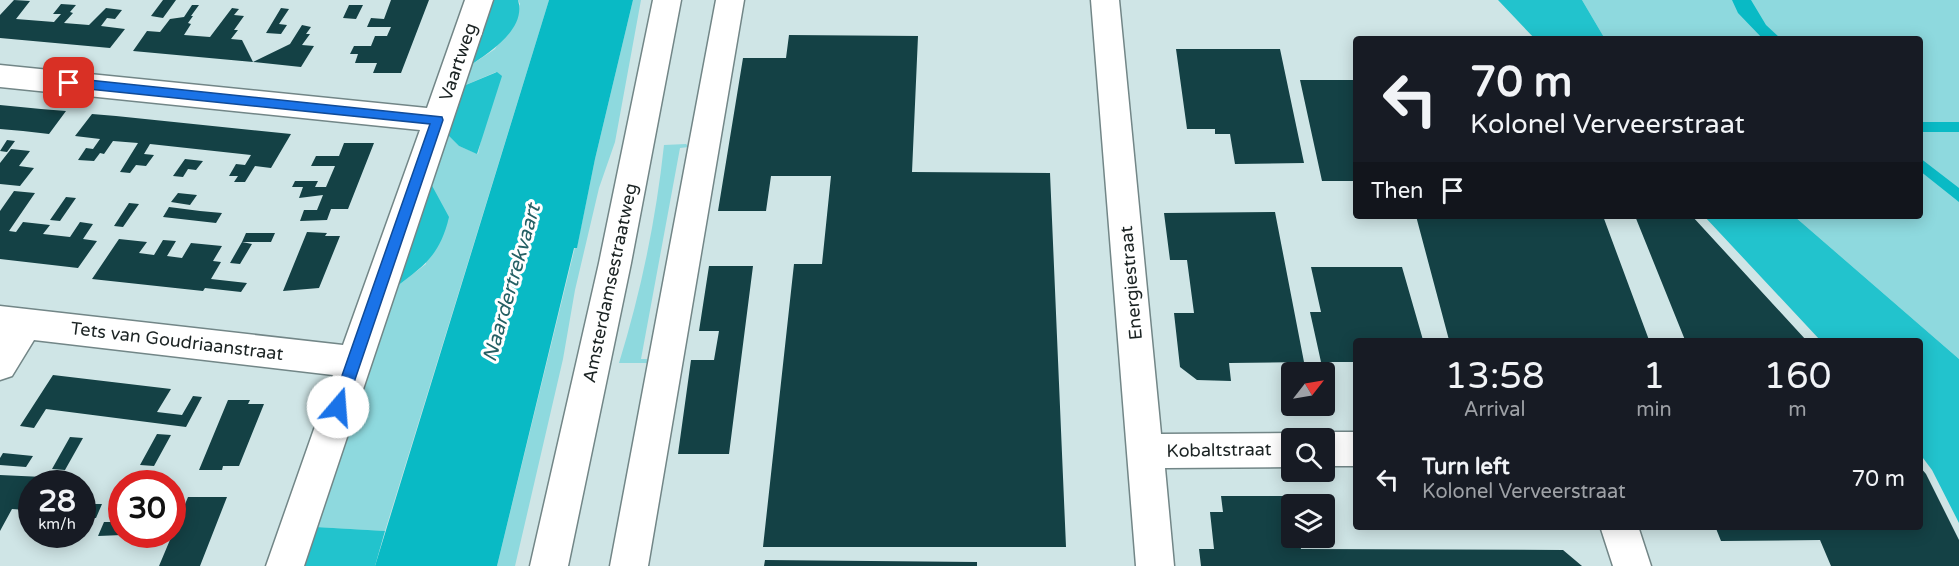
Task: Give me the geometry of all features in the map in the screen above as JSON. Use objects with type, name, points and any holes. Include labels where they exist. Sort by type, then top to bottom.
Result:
[{"type":"street","name":"Vaartweg","points":[[285,566],[479,0]]},
{"type":"street","name":"Amsterdamsestraatweg","points":[[549,566],[615,263],[667,0]]},
{"type":"street","points":[[628,566],[730,0]]},
{"type":"street","name":"Energiestraat","points":[[1104,0],[1155,566]]},
{"type":"street","points":[[0,76],[437,120]]},
{"type":"street","points":[[0,365],[12,322]]},
{"type":"street","name":"Tets van Goudriaanstraat","points":[[12,322],[354,362]]},
{"type":"street","points":[[1335,449],[1353,449]]},
{"type":"street","name":"Kobaltstraat","points":[[1146,451],[1281,450]]},
{"type":"street","points":[[1620,530],[1632,566]]},
{"type":"shaded area","points":[[491,0],[518,0],[517,21],[504,40],[468,67]]},
{"type":"shaded area","points":[[518,0],[549,0],[385,531],[316,527],[396,287],[426,264],[430,182],[446,133],[459,146],[478,154],[496,72],[461,87],[468,67],[495,49],[520,4]]},
{"type":"shaded area","points":[[633,0],[641,0],[615,142],[599,188],[575,290],[563,359],[515,566],[497,566],[575,247],[577,247],[595,159]]},
{"type":"shaded area","points":[[1498,0],[1582,0],[1603,36],[1532,36]]},
{"type":"shaded area","points":[[1582,0],[1959,0],[1959,359],[1797,219],[1923,219],[1923,36],[1603,36]]},
{"type":"shaded area","points":[[497,72],[502,76],[477,154],[459,146],[446,133],[461,87]]},
{"type":"shaded area","points":[[686,144],[689,147],[680,148],[641,359],[647,359],[648,363],[619,363],[647,255],[664,145]]},
{"type":"shaded area","points":[[430,182],[449,217],[445,230],[430,258],[396,287]]},
{"type":"shaded area","points":[[1707,219],[1797,219],[1959,359],[1959,523],[1932,470],[1923,458],[1923,338],[1818,338]]},
{"type":"shaded area","points":[[316,527],[385,531],[375,566],[304,566]]},
{"type":"water","name":"Naardertrekvaart","points":[[549,0],[633,0],[595,159],[577,248],[574,248],[497,566],[375,566]]},
{"type":"water","points":[[1732,0],[1751,0],[1766,25],[1778,36],[1760,36],[1738,13]]},
{"type":"water","points":[[1923,122],[1959,122],[1959,132],[1923,132]]},
{"type":"water","points":[[1923,160],[1959,188],[1959,202],[1923,173]]},
{"type":"building","points":[[14,0],[30,1],[16,19],[54,22],[61,14],[53,14],[61,4],[76,5],[70,12],[73,13],[64,23],[89,25],[106,8],[122,10],[115,19],[107,18],[101,26],[125,29],[110,48],[0,38],[0,15]]},
{"type":"building","points":[[163,0],[176,0],[163,18],[151,16]]},
{"type":"building","points":[[391,0],[429,0],[401,73],[373,73],[377,63],[355,63],[358,54],[350,54],[354,46],[371,46],[375,36],[387,36],[391,27],[367,27],[371,18],[384,19]]},
{"type":"building","points":[[192,5],[199,5],[191,16],[193,16],[188,23],[191,24],[184,35],[210,37],[232,8],[239,9],[234,15],[244,16],[234,30],[238,30],[231,39],[242,40],[253,62],[133,51],[147,31],[160,32],[170,19],[184,17]]},
{"type":"building","points":[[349,5],[363,5],[356,19],[343,18]]},
{"type":"building","points":[[281,8],[289,9],[279,24],[287,25],[281,34],[266,33]]},
{"type":"building","points":[[302,25],[311,27],[306,34],[310,34],[302,45],[314,46],[301,67],[253,62],[290,44]]},
{"type":"building","points":[[789,35],[918,36],[912,172],[1050,173],[1066,547],[763,547],[794,264],[822,264],[831,176],[771,176],[766,211],[718,211],[743,58],[786,58]]},
{"type":"building","points":[[1176,49],[1280,49],[1304,163],[1235,164],[1230,134],[1215,134],[1215,129],[1187,129]]},
{"type":"building","points":[[1300,80],[1353,80],[1353,181],[1322,181]]},
{"type":"building","points":[[0,105],[66,111],[49,134],[0,129]]},
{"type":"building","points":[[92,114],[291,134],[271,168],[255,166],[245,182],[234,182],[238,176],[229,176],[236,164],[245,165],[251,155],[150,144],[144,154],[154,155],[146,166],[136,165],[130,173],[120,172],[138,143],[113,141],[104,154],[100,153],[94,161],[78,160],[86,148],[93,149],[100,139],[75,136]]},
{"type":"building","points":[[7,140],[15,141],[7,152],[0,151]]},
{"type":"building","points":[[344,143],[374,143],[348,209],[331,209],[327,220],[300,221],[304,210],[317,210],[323,195],[299,198],[303,187],[292,187],[295,181],[318,181],[315,187],[326,187],[335,166],[311,166],[316,156],[339,156]]},
{"type":"building","points":[[11,149],[30,151],[19,166],[34,168],[20,186],[0,184],[0,163]]},
{"type":"building","points":[[185,159],[203,161],[196,170],[188,169],[183,177],[173,176]]},
{"type":"building","points":[[14,191],[35,193],[9,231],[16,232],[23,222],[50,225],[43,234],[70,237],[80,222],[93,224],[83,239],[97,241],[78,268],[0,259],[0,211]]},
{"type":"building","points":[[178,193],[197,195],[190,205],[171,202]]},
{"type":"building","points":[[66,197],[76,198],[60,221],[50,220]]},
{"type":"building","points":[[129,203],[139,204],[123,227],[114,226]]},
{"type":"building","points":[[169,207],[222,213],[216,223],[163,217]]},
{"type":"building","points":[[1275,212],[1304,362],[1229,363],[1231,381],[1197,380],[1180,367],[1174,313],[1194,313],[1187,260],[1170,260],[1164,213]]},
{"type":"building","points":[[1417,219],[1604,219],[1648,338],[1448,338]]},
{"type":"building","points":[[1636,219],[1695,219],[1804,338],[1684,338]]},
{"type":"building","points":[[307,232],[327,233],[325,236],[340,236],[319,288],[283,291]]},
{"type":"building","points":[[246,233],[275,233],[271,242],[242,242]]},
{"type":"building","points":[[119,239],[147,242],[139,253],[154,255],[163,240],[176,241],[167,256],[182,258],[191,243],[222,246],[213,261],[221,262],[211,279],[247,283],[241,292],[205,288],[203,291],[92,279]]},
{"type":"building","points":[[242,242],[252,244],[240,264],[230,263]]},
{"type":"building","points":[[709,266],[753,266],[729,454],[678,454],[691,360],[714,360],[719,331],[699,331]]},
{"type":"building","points":[[1311,267],[1402,267],[1422,338],[1353,338],[1353,362],[1321,362],[1310,312],[1321,312]]},
{"type":"building","points":[[53,375],[171,389],[157,412],[182,415],[193,396],[202,397],[186,427],[46,409],[34,428],[20,426]]},
{"type":"building","points":[[228,400],[250,400],[248,404],[264,404],[239,466],[223,466],[222,470],[199,470]]},
{"type":"building","points":[[157,434],[171,435],[154,466],[140,465]]},
{"type":"building","points":[[70,437],[83,438],[65,470],[52,469]]},
{"type":"building","points":[[3,453],[33,456],[26,467],[0,465]]},
{"type":"building","points":[[1923,470],[1959,540],[1959,566],[1831,566],[1820,540],[1721,541],[1717,530],[1923,530]]},
{"type":"building","points":[[0,475],[18,476],[18,509],[12,509],[0,531]]},
{"type":"building","points":[[1221,496],[1281,496],[1281,548],[1563,550],[1582,566],[1201,566],[1199,549],[1214,549],[1210,512],[1223,512]]},
{"type":"building","points":[[188,497],[227,497],[200,566],[159,566],[167,548],[186,548],[186,502]]},
{"type":"building","points":[[96,504],[102,504],[96,518]]},
{"type":"building","points":[[104,522],[108,522],[108,536],[98,536]]},
{"type":"building","points":[[765,560],[977,562],[977,566],[764,566]]},
{"type":"route","points":[[69,83],[437,120],[338,407]]}]
